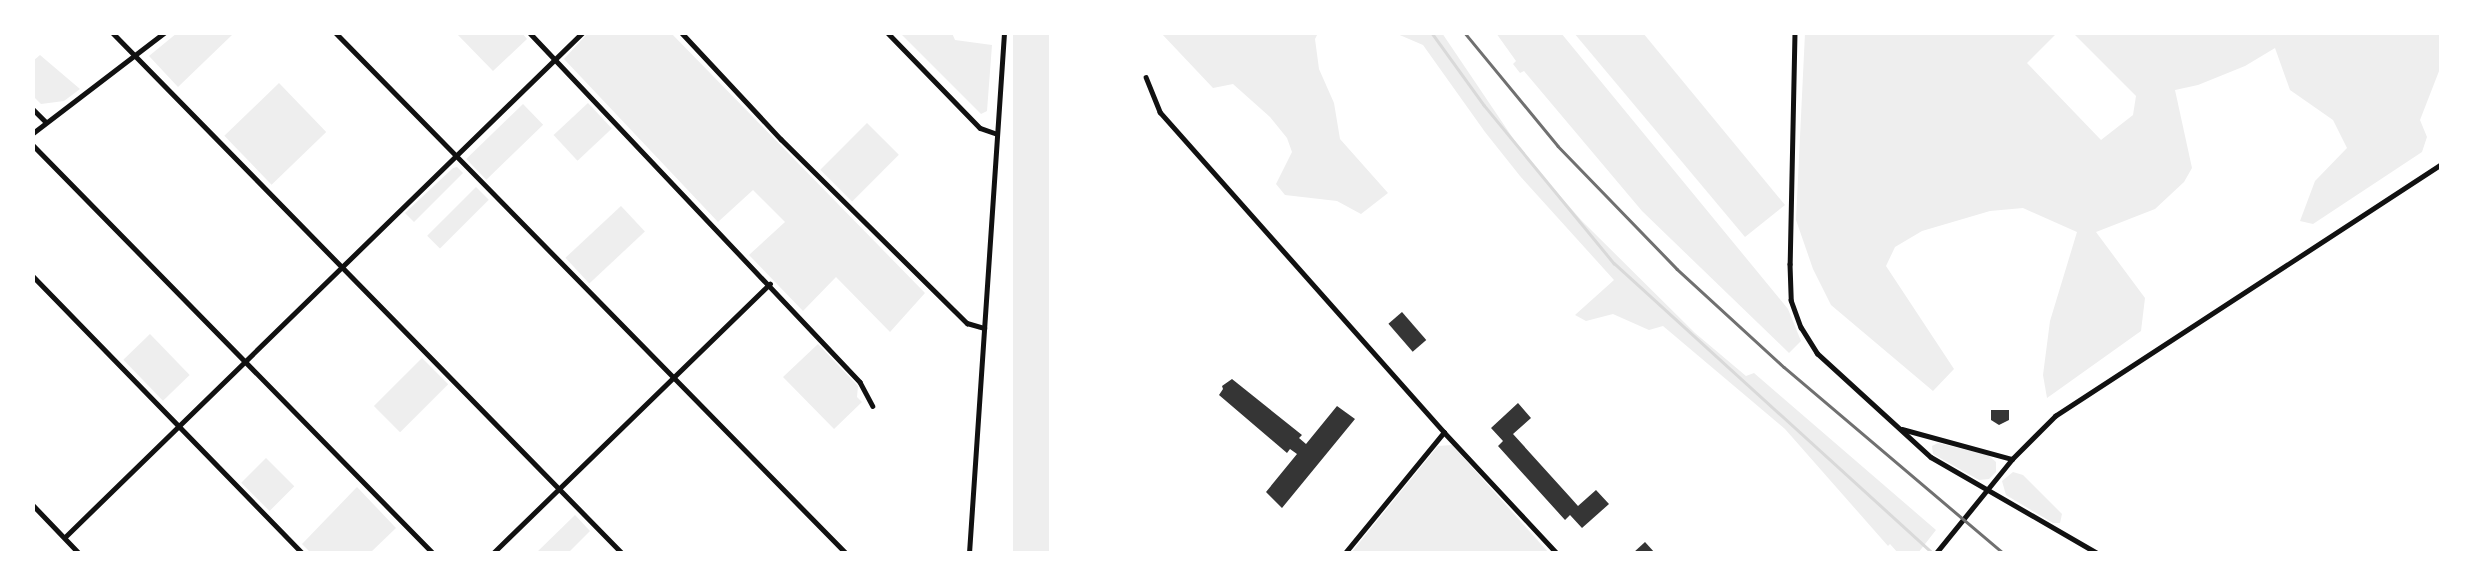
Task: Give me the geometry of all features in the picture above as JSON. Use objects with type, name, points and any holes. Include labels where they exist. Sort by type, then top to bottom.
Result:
[{"type":"street","points":[[113,33],[622,553]]},
{"type":"street","points":[[33,133],[164,33]]},
{"type":"street","points":[[336,33],[846,553]]},
{"type":"street","points":[[530,33],[860,382],[873,407]]},
{"type":"street","points":[[65,537],[457,158],[582,33]]},
{"type":"street","points":[[681,33],[781,139],[967,323],[984,328]]},
{"type":"street","points":[[888,33],[980,128],[997,134]]},
{"type":"street","points":[[969,553],[1004,33]]},
{"type":"street","points":[[1796,33],[1791,300],[1801,327],[1817,352],[1931,457],[2097,553]]},
{"type":"street","points":[[1146,77],[1160,112],[1444,432],[1557,553]]},
{"type":"street","points":[[33,108],[46,122]]},
{"type":"street","points":[[33,145],[433,553]]},
{"type":"street","points":[[1936,553],[2012,459],[2055,416],[2441,164]]},
{"type":"street","points":[[33,276],[302,553]]},
{"type":"street","points":[[493,553],[769,285]]},
{"type":"street","points":[[1898,428],[2012,459]]},
{"type":"street","points":[[1345,553],[1444,432]]},
{"type":"street","points":[[33,505],[79,553]]},
{"type":"shaded area","points":[[177,33],[232,35],[178,87],[149,56]]},
{"type":"shaded area","points":[[456,33],[522,33],[527,39],[493,71]]},
{"type":"shaded area","points":[[588,33],[671,33],[925,293],[890,332],[836,277],[803,311],[749,255],[785,222],[753,190],[718,222],[564,59]]},
{"type":"shaded area","points":[[900,33],[952,33],[955,40],[992,45],[987,111],[981,114]]},
{"type":"shaded area","points":[[1013,33],[1049,33],[1049,553],[1013,553]]},
{"type":"shaded area","points":[[1161,33],[1318,33],[1315,39],[1319,69],[1334,103],[1340,139],[1388,193],[1361,214],[1337,201],[1285,195],[1276,184],[1292,152],[1287,138],[1270,117],[1233,84],[1213,88]]},
{"type":"shaded area","points":[[1395,33],[1442,33],[1525,156],[1582,221],[1695,333],[1746,376],[1754,373],[1936,530],[1918,553],[1898,553],[1890,544],[1888,546],[1785,429],[1663,326],[1649,330],[1613,314],[1586,321],[1575,315],[1614,280],[1520,176],[1423,45]]},
{"type":"shaded area","points":[[1496,33],[1561,33],[1788,309],[1801,341],[1789,353],[1642,211],[1524,71],[1520,73],[1513,64],[1516,61]]},
{"type":"shaded area","points":[[1574,33],[1643,33],[1785,205],[1745,237]]},
{"type":"shaded area","points":[[1805,33],[2057,33],[2027,63],[2101,140],[2133,115],[2136,96],[2073,33],[2441,33],[2441,66],[2420,120],[2427,137],[2422,152],[2313,224],[2300,221],[2315,181],[2347,148],[2333,120],[2290,90],[2275,48],[2245,66],[2198,85],[2175,90],[2192,168],[2184,182],[2155,209],[2096,232],[2145,298],[2141,331],[2047,398],[2043,375],[2050,321],[2077,232],[2023,208],[1990,211],[1922,231],[1895,247],[1886,266],[1954,369],[1933,391],[1831,305],[1813,269],[1796,220]]},
{"type":"shaded area","points":[[40,55],[80,89],[64,101],[41,104],[33,96],[33,61]]},
{"type":"shaded area","points":[[279,83],[326,132],[272,185],[224,136]]},
{"type":"shaded area","points":[[588,103],[612,129],[577,161],[554,135]]},
{"type":"shaded area","points":[[523,104],[543,125],[486,180],[466,159]]},
{"type":"shaded area","points":[[867,123],[899,155],[852,201],[820,170]]},
{"type":"shaded area","points":[[457,167],[463,173],[414,222],[405,213]]},
{"type":"shaded area","points":[[476,187],[489,200],[440,249],[427,236]]},
{"type":"shaded area","points":[[621,206],[645,232],[589,283],[565,258]]},
{"type":"shaded area","points":[[150,334],[190,375],[163,401],[123,360]]},
{"type":"shaded area","points":[[818,344],[858,386],[857,397],[862,402],[834,429],[783,377]]},
{"type":"shaded area","points":[[422,358],[448,384],[400,432],[374,406]]},
{"type":"shaded area","points":[[1938,443],[1988,455],[1996,462],[1996,472],[1989,479],[1979,480],[1933,454],[1932,446]]},
{"type":"shaded area","points":[[1452,445],[1549,553],[1351,553],[1438,446]]},
{"type":"shaded area","points":[[266,458],[294,486],[270,511],[241,483]]},
{"type":"shaded area","points":[[2013,472],[2023,475],[2062,514],[2060,523],[2053,523],[2006,495],[2002,481]]},
{"type":"shaded area","points":[[357,487],[396,528],[370,553],[311,553],[302,544]]},
{"type":"shaded area","points":[[575,515],[590,531],[568,553],[536,553]]},
{"type":"building","points":[[1402,312],[1426,340],[1413,352],[1388,324]]},
{"type":"building","points":[[1232,379],[1302,435],[1299,438],[1306,444],[1337,406],[1355,419],[1282,508],[1266,492],[1297,454],[1290,449],[1287,453],[1219,395],[1222,386]]},
{"type":"building","points":[[1518,403],[1531,418],[1513,434],[1578,506],[1596,490],[1609,504],[1582,528],[1570,515],[1565,520],[1498,446],[1503,441],[1491,428]]},
{"type":"building","points":[[1991,410],[2009,410],[2009,420],[1999,425],[1991,420]]},
{"type":"building","points":[[1645,542],[1655,553],[1633,553]]},
{"type":"waterway","points":[[1432,33],[1484,105],[1614,263],[1933,553]]},
{"type":"railway","points":[[1465,33],[1558,146],[1677,269],[1784,367],[2003,553]]}]
